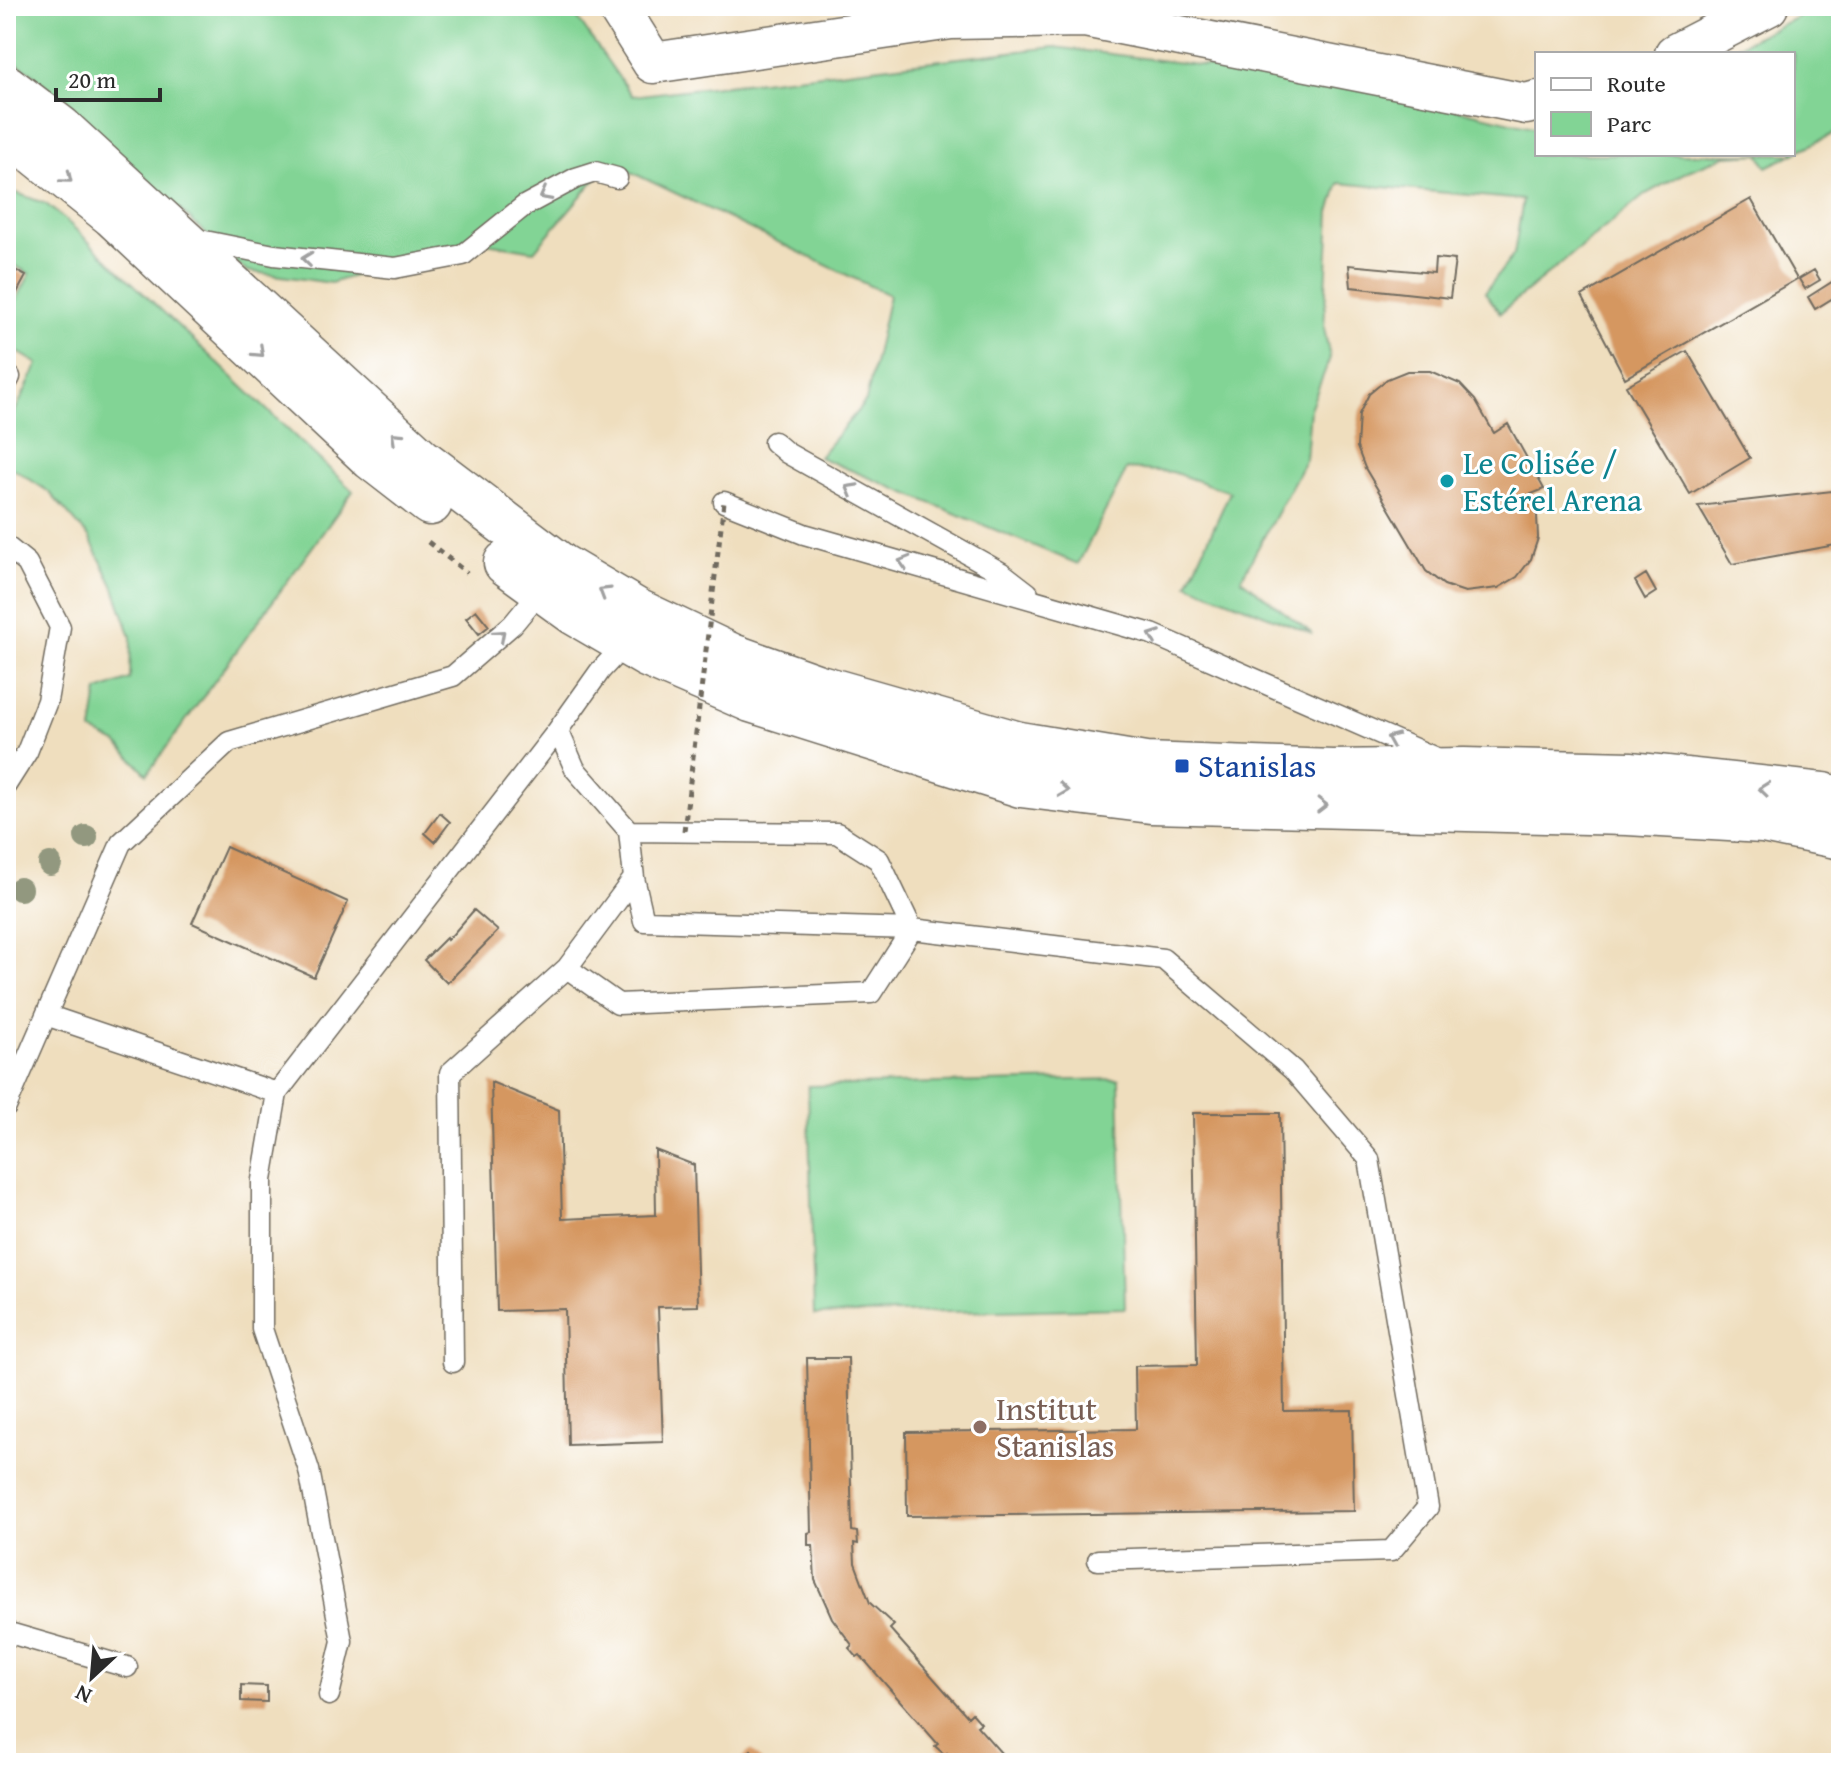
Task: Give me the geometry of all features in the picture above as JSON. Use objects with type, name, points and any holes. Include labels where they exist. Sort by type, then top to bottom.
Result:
[{"type":"main road","points":[[6,87],[60,128],[421,460],[561,566],[637,611],[732,656],[816,686],[1019,744],[1145,765],[1332,772],[1464,770],[1632,774],[1824,795],[1841,800]]},
{"type":"main road","points":[[6,129],[113,215],[372,458],[542,589],[575,613],[647,655],[751,700],[1021,785],[1151,801],[1628,813],[1748,820],[1841,837]]},
{"type":"street","points":[[617,6],[653,63],[951,19],[1084,17],[1526,104],[1535,102]]},
{"type":"street","points":[[1679,52],[1768,6]]},
{"type":"lane","points":[[180,236],[274,255],[395,268],[463,255],[524,206],[576,178],[595,172],[617,178]]},
{"type":"lane","points":[[774,442],[787,453],[1002,573],[1038,600]]},
{"type":"lane","points":[[730,500],[804,534],[1152,634],[1464,770]]},
{"type":"lane","points":[[6,546],[27,563],[60,627],[47,701],[27,752],[6,785]]},
{"type":"lane","points":[[6,1107],[121,843],[229,742],[453,676],[513,624],[542,589]]},
{"type":"lane","points":[[329,1695],[342,1641],[309,1470],[262,1329],[262,1180],[277,1093],[558,730],[600,671],[625,643],[643,637],[663,640],[798,698],[909,735],[1018,761],[1074,753]]},
{"type":"lane","points":[[558,730],[575,769],[629,831],[634,878],[644,921],[912,929],[1163,959],[1293,1070],[1369,1159],[1428,1507],[1391,1551],[1098,1560]]},
{"type":"lane","points":[[629,831],[837,833],[879,860],[912,929]]},
{"type":"lane","points":[[453,1362],[450,1073],[567,968],[634,878]]},
{"type":"lane","points":[[567,968],[618,1004],[871,993],[912,929]]},
{"type":"lane","points":[[46,1015],[277,1093]]},
{"type":"lane","points":[[6,1632],[127,1667]]},
{"type":"path","points":[[684,831],[730,500]]},
{"type":"green space","points":[[6,6],[569,6],[632,96],[1054,47],[1350,84],[1535,128],[1535,156],[1725,156],[1688,171],[1646,194],[1500,313],[1485,292],[1514,254],[1523,200],[1339,183],[1330,212],[1324,328],[1330,358],[1310,409],[1306,459],[1241,579],[1313,634],[1188,584],[1230,492],[1172,472],[1127,469],[1078,564],[819,457],[866,401],[889,295],[610,162],[534,251],[469,240],[331,283],[246,271],[32,73],[6,56]]},
{"type":"green space","points":[[1820,6],[1841,6],[1841,130],[1795,153],[1795,52],[1725,52]]},
{"type":"green space","points":[[1760,156],[1789,156],[1767,167]]},
{"type":"green space","points":[[6,189],[46,204],[70,224],[353,491],[147,774],[117,743],[92,731],[98,691],[130,679],[131,637],[113,585],[89,537],[49,492],[14,469],[6,475],[6,430],[38,364],[6,345],[6,320],[30,274],[6,261]]},
{"type":"green space","points":[[1119,1079],[1125,1308],[814,1315],[808,1086]]},
{"type":"building","points":[[1751,199],[1797,279],[1625,378],[1582,296]]},
{"type":"building","points":[[1435,258],[1455,260],[1450,298],[1351,287],[1349,265],[1434,273]]},
{"type":"building","points":[[6,265],[26,276],[6,313]]},
{"type":"building","points":[[1814,270],[1820,280],[1805,289],[1799,279]]},
{"type":"building","points":[[1835,280],[1841,293],[1815,309],[1808,297]]},
{"type":"building","points":[[1687,351],[1750,458],[1690,494],[1626,386]]},
{"type":"building","name":"Le Colisée / Estérel Arena","points":[[1407,371],[1430,371],[1460,384],[1475,400],[1494,433],[1508,424],[1544,489],[1529,495],[1537,516],[1538,538],[1531,559],[1517,577],[1498,588],[1465,592],[1444,585],[1426,571],[1365,468],[1357,447],[1359,414],[1369,394],[1387,379]]},
{"type":"building","points":[[1841,490],[1841,544],[1732,564],[1698,506]]},
{"type":"building","points":[[1646,574],[1656,592],[1645,599],[1635,581]]},
{"type":"building","points":[[476,610],[489,626],[479,634],[466,618]]},
{"type":"building","points":[[440,813],[450,822],[435,842],[425,833]]},
{"type":"building","points":[[226,847],[348,902],[314,977],[192,923]]},
{"type":"building","points":[[474,910],[498,931],[447,983],[424,960]]},
{"type":"building","points":[[491,1082],[559,1110],[562,1219],[656,1215],[655,1150],[694,1165],[698,1306],[658,1307],[663,1442],[568,1445],[565,1309],[497,1311]]},
{"type":"building","points":[[1193,1113],[1280,1113],[1284,1411],[1352,1410],[1354,1511],[907,1516],[906,1432],[1136,1429],[1135,1366],[1197,1365]]},
{"type":"building","points":[[807,1358],[848,1358],[852,1531],[857,1532],[855,1563],[870,1603],[894,1625],[890,1629],[968,1717],[972,1713],[981,1723],[977,1726],[1010,1763],[956,1763],[947,1753],[945,1755],[860,1655],[857,1657],[849,1648],[852,1645],[832,1618],[815,1580],[813,1545],[808,1545],[808,1533],[811,1532]]},
{"type":"building","points":[[241,1685],[267,1686],[267,1702],[241,1701]]},
{"type":"building","points":[[751,1750],[763,1763],[737,1763]]},
{"type":"place","name":"Le Colisée / Estérel Arena","points":[[1447,481]]},
{"type":"place","name":"Stanislas","points":[[1182,766]]},
{"type":"place","name":"Institut Stanislas","points":[[980,1427]]}]
